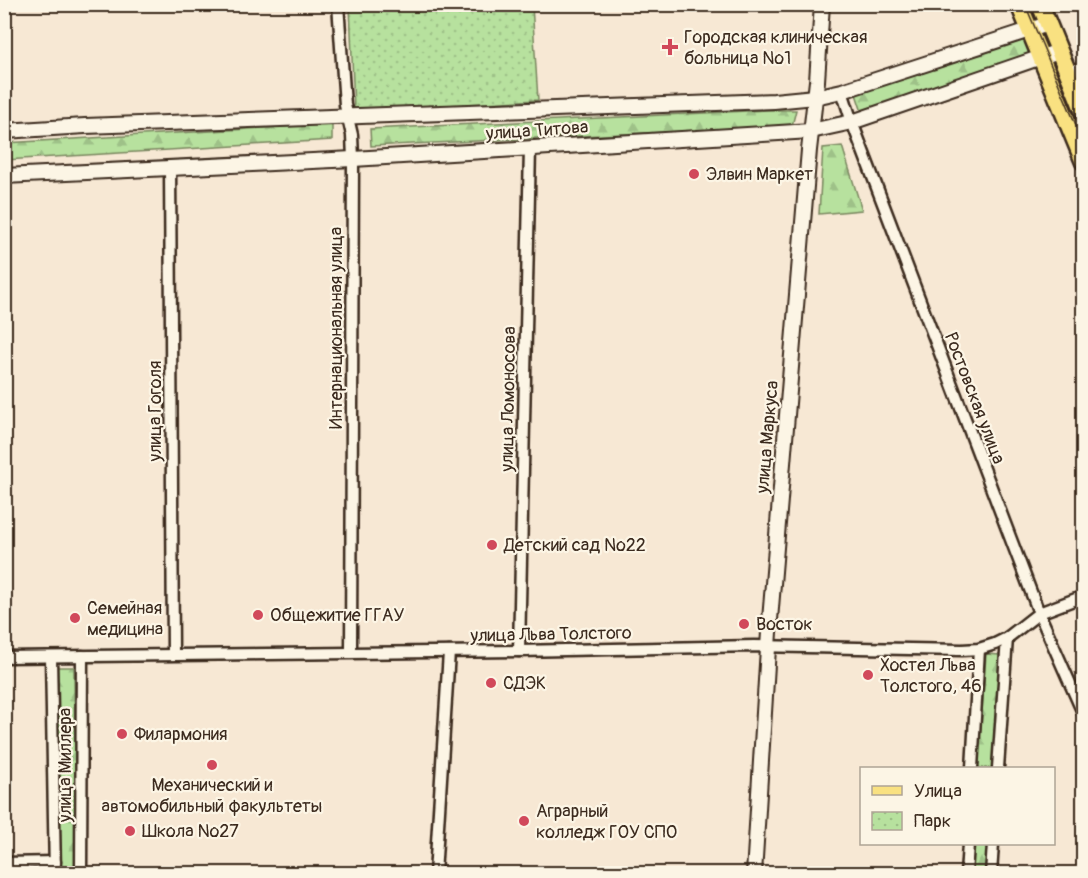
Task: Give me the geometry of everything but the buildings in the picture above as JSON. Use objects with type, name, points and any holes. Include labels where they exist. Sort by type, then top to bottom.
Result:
[{"type":"main road","points":[[1019,4],[1083,162]]},
{"type":"main road","points":[[1040,4],[1083,112]]},
{"type":"street","name":"Интернациональная улица","points":[[338,4],[345,105],[352,135],[353,159],[351,652]]},
{"type":"street","name":"улица Маркуса","points":[[754,873],[768,646],[822,4]]},
{"type":"street","name":"улица Титова","points":[[4,131],[85,126],[774,101],[815,97],[842,91],[1048,24]]},
{"type":"street","name":"улица Титова","points":[[4,176],[353,159],[811,131],[852,122],[1059,51]]},
{"type":"street","points":[[1067,72],[1083,67]]},
{"type":"street","name":"Ростовская улица","points":[[842,91],[1039,613],[1083,715]]},
{"type":"street","name":"улица Ломоносова","points":[[519,651],[530,148]]},
{"type":"street","name":"улица Гоголя","points":[[170,167],[173,654]]},
{"type":"street","name":"улица Льва Толстого","points":[[4,657],[768,646],[962,650],[979,649],[1007,638],[1039,613],[1083,596]]},
{"type":"street","points":[[998,767],[1007,638]]},
{"type":"street","points":[[972,767],[979,649]]},
{"type":"street","points":[[435,873],[449,652]]},
{"type":"street","name":"улица Миллера","points":[[81,873],[82,656]]},
{"type":"street","name":"улица Миллера","points":[[51,657],[55,868]]},
{"type":"street","points":[[966,873],[968,845]]},
{"type":"street","points":[[991,873],[993,845]]},
{"type":"street","points":[[4,863],[55,868]]},
{"type":"green space","points":[[350,5],[532,5],[538,100],[354,110]]},
{"type":"green space","points":[[1027,39],[1034,56],[862,112],[856,94]]},
{"type":"green space","points":[[796,110],[792,126],[371,146],[370,129]]},
{"type":"green space","points":[[332,124],[332,140],[5,160],[5,143]]},
{"type":"green space","points":[[842,146],[862,210],[819,214],[823,148]]},
{"type":"green space","points":[[986,654],[1000,655],[993,767],[978,767]]},
{"type":"green space","points":[[57,667],[74,667],[76,873],[59,873]]},
{"type":"green space","points":[[973,845],[988,845],[986,873],[971,874]]},
{"type":"tram line","points":[[1025,4],[1084,144]]},
{"type":"place","name":"Городская клиническая больница №1","points":[[670,47]]},
{"type":"place","name":"Элвин Маркет","points":[[694,174]]},
{"type":"place","name":"Детский сад №22","points":[[492,545]]},
{"type":"place","name":"Общежитие ГГАУ","points":[[258,615]]},
{"type":"place","name":"Семейная медицина","points":[[75,618]]},
{"type":"place","name":"Восток","points":[[744,624]]},
{"type":"place","name":"Хостел Льва Толстого, 46","points":[[868,675]]},
{"type":"place","name":"СДЭК","points":[[491,683]]},
{"type":"place","name":"Филармония","points":[[122,734]]},
{"type":"place","name":"Механический и автомобильный факультеты","points":[[212,765]]},
{"type":"place","name":"Аграрный колледж ГОУ СПО","points":[[524,821]]},
{"type":"place","name":"Школа №27","points":[[130,831]]}]
